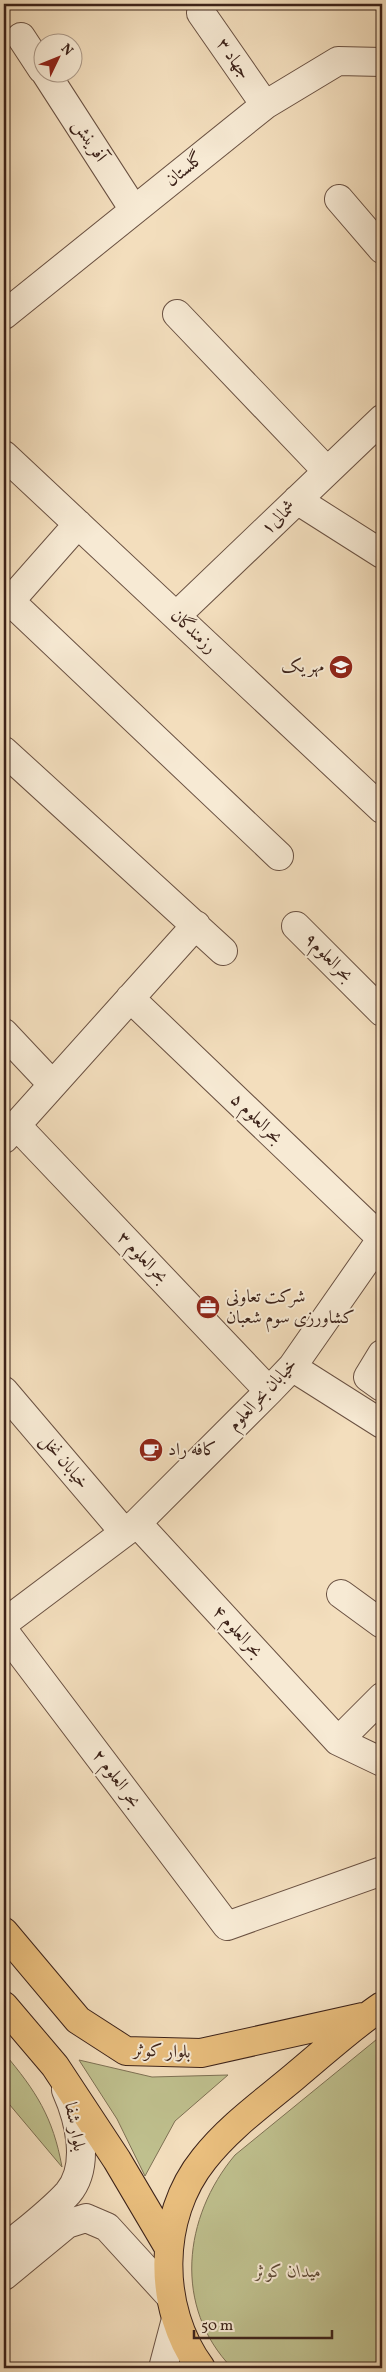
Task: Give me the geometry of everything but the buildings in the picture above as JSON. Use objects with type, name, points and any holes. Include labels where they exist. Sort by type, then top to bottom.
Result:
[{"type":"main road","name":"بلوار کوثر","points":[[4,1932],[78,2020],[126,2051],[202,2054],[374,2011]]},
{"type":"main road","points":[[4,2006],[55,2066],[117,2160],[169,2248]]},
{"type":"main road","points":[[201,2368],[184,2341],[173,2307],[169,2248],[179,2202],[189,2181],[212,2148],[374,2011]]},
{"type":"street","name":"جهاد ۳","points":[[201,13],[265,105]]},
{"type":"street","points":[[22,37],[32,53]]},
{"type":"street","name":"گلستان","points":[[4,316],[265,105],[338,61],[382,62]]},
{"type":"street","name":"آفرینش","points":[[51,82],[134,210]]},
{"type":"street","points":[[339,199],[382,249]]},
{"type":"street","points":[[177,314],[327,471]]},
{"type":"street","name":"شمالی۱","points":[[176,616],[382,419]]},
{"type":"street","name":"رزمندگان","points":[[4,455],[382,809]]},
{"type":"street","points":[[297,500],[382,554]]},
{"type":"street","points":[[78,524],[7,604],[279,856]]},
{"type":"street","points":[[4,751],[223,951]]},
{"type":"street","points":[[10,1132],[196,925]]},
{"type":"street","name":"بحرالعلوم۹","points":[[296,926],[382,1012]]},
{"type":"street","name":"بحرالعلوم ۵","points":[[130,998],[382,1238]]},
{"type":"street","points":[[4,1033],[52,1084]]},
{"type":"street","name":"بحرالعلوم ۳","points":[[10,1132],[269,1391]]},
{"type":"street","name":"خیابان بحرالعلوم","points":[[4,1624],[130,1528],[269,1391],[292,1367],[382,1238]]},
{"type":"street","points":[[382,1354],[368,1377],[382,1387]]},
{"type":"street","points":[[292,1367],[382,1424]]},
{"type":"street","name":"خیابان نخل","points":[[4,1391],[130,1528]]},
{"type":"street","name":"بحرالعلوم ۴","points":[[130,1528],[338,1741]]},
{"type":"street","points":[[341,1594],[382,1624]]},
{"type":"street","name":"بحر العلوم ۲","points":[[4,1631],[227,1926],[382,1871]]},
{"type":"street","points":[[382,1697],[338,1741],[382,1762]]},
{"type":"street","name":"بلوار شفا","points":[[4,2249],[69,2192],[80,2167],[80,2139],[73,2105],[55,2066]]},
{"type":"street","points":[[4,2276],[67,2224],[86,2218],[107,2227],[173,2307],[163,2368]]},
{"type":"green space","name":"میدان کوثر","points":[[382,2035],[382,2368],[232,2368],[213,2344],[200,2318],[193,2290],[192,2262],[196,2234],[204,2206],[218,2179],[235,2155]]},
{"type":"green space","points":[[4,2053],[42,2106],[54,2133],[62,2167],[4,2098]]},
{"type":"green space","points":[[79,2060],[152,2077],[228,2075],[175,2121],[145,2176],[117,2119]]},
{"type":"place","name":"مهر یک","points":[[341,667]]},
{"type":"place","name":"شرکت تعاونی کشاورزی سوم شعبان","points":[[208,1307]]},
{"type":"place","name":"کافه راد","points":[[151,1450]]}]
